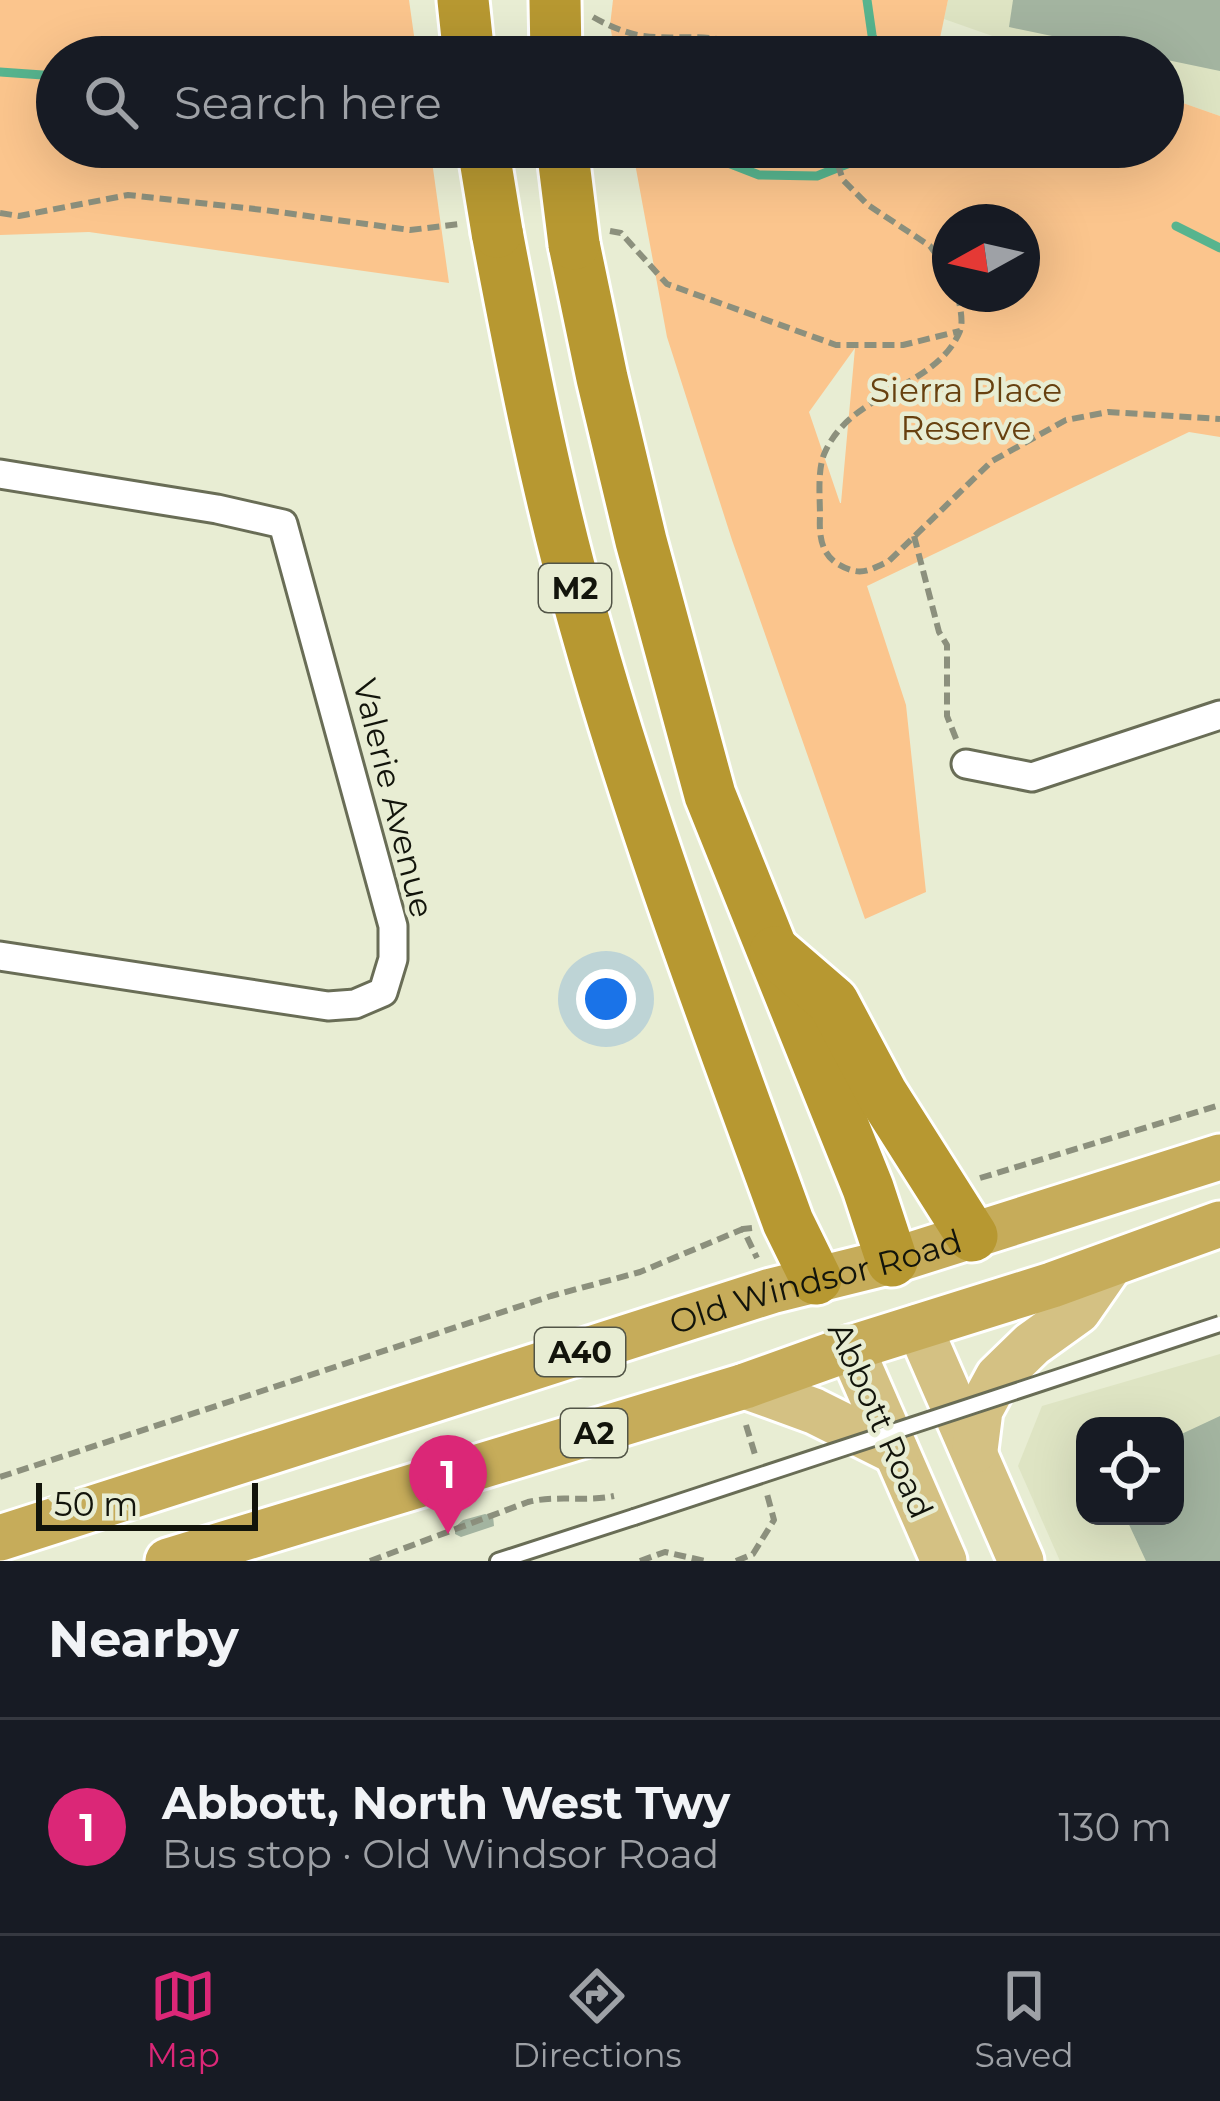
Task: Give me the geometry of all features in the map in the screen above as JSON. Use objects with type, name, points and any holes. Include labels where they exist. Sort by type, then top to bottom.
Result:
[{"type":"highway","points":[[463,0],[467,36]]},
{"type":"highway","points":[[560,36],[567,4]]},
{"type":"highway","name":"M2","points":[[486,168],[531,408],[573,580],[642,814],[788,1222],[816,1280]]},
{"type":"highway","name":"M2","points":[[565,168],[574,244],[602,378],[710,795],[868,1188],[892,1261]]},
{"type":"highway","name":"M2","points":[[770,948],[833,1002],[882,1094],[972,1236]]},
{"type":"highway","name":"Old Windsor Road","points":[[0,1538],[771,1291],[892,1261],[1220,1157]]},
{"type":"highway","points":[[892,1261],[920,1327],[1220,1224]]},
{"type":"highway","name":"Abbott Road","points":[[816,1280],[851,1348]]},
{"type":"highway","name":"A2","points":[[168,1561],[745,1386],[920,1327]]},
{"type":"main road","points":[[975,1454],[980,1410],[998,1377],[1032,1344],[1078,1311],[1110,1265]]},
{"type":"main road","points":[[920,1327],[1021,1561]]},
{"type":"main road","name":"Abbott Road","points":[[851,1348],[944,1561]]},
{"type":"main road","points":[[745,1386],[814,1411],[896,1452]]},
{"type":"street","name":"Valerie Avenue","points":[[0,474],[217,508],[283,524],[385,889],[393,926],[393,959],[382,992],[356,1004],[328,1006],[0,956]]},
{"type":"street","points":[[966,764],[1032,777],[1220,715]]},
{"type":"lane","points":[[498,1561],[1220,1324]]},
{"type":"path","points":[[567,4],[640,35],[708,36]]},
{"type":"path","points":[[840,168],[844,180],[868,206],[932,249]]},
{"type":"path","points":[[960,312],[960,331],[937,366],[887,392],[839,426],[822,457],[819,535],[828,559],[853,573],[890,561],[992,461],[1066,420],[1108,412],[1220,419]]},
{"type":"path","points":[[914,536],[939,632],[947,645],[947,716],[966,764]]},
{"type":"path","points":[[945,1189],[1220,1105]]},
{"type":"path","points":[[0,1477],[551,1296],[640,1272],[743,1229]]},
{"type":"path","points":[[370,1561],[528,1502],[614,1496]]},
{"type":"path","points":[[640,1561],[665,1552],[705,1561]]},
{"type":"shaded area","points":[[948,0],[1220,0],[1220,116],[1184,103],[1184,36],[992,36],[944,19]]},
{"type":"shaded area","points":[[1220,1354],[1220,1561],[1060,1561],[1018,1466],[1042,1406]]},
{"type":"green space","points":[[0,0],[409,0],[414,36],[36,36],[36,168],[433,168],[449,283],[89,232],[0,235]]},
{"type":"green space","points":[[613,0],[948,0],[940,36],[612,36]]},
{"type":"green space","name":"Sierra Place Reserve","points":[[1184,103],[1220,116],[1220,437],[1189,432],[867,586],[906,705],[926,892],[865,919],[732,540],[667,337],[636,168],[1184,168]],"holes":[[[855,348],[841,503],[809,412]]]},
{"type":"building","points":[[1013,0],[1220,0],[1220,71],[1184,63],[1184,36],[1052,36],[1009,27]]},
{"type":"building","points":[[1220,1416],[1220,1561],[1146,1561],[1129,1525],[1184,1525],[1184,1433]]},
{"type":"building","points":[[493,1516],[494,1526],[461,1537],[455,1534],[463,1520]]},
{"type":"waterway","points":[[867,0],[872,36]]},
{"type":"waterway","points":[[0,72],[36,75]]},
{"type":"waterway","points":[[741,168],[759,175],[817,176],[837,168]]},
{"type":"waterway","points":[[1176,226],[1220,248]]},
{"type":"place","name":"Abbott, North West Twy","points":[[448,1534]]}]
